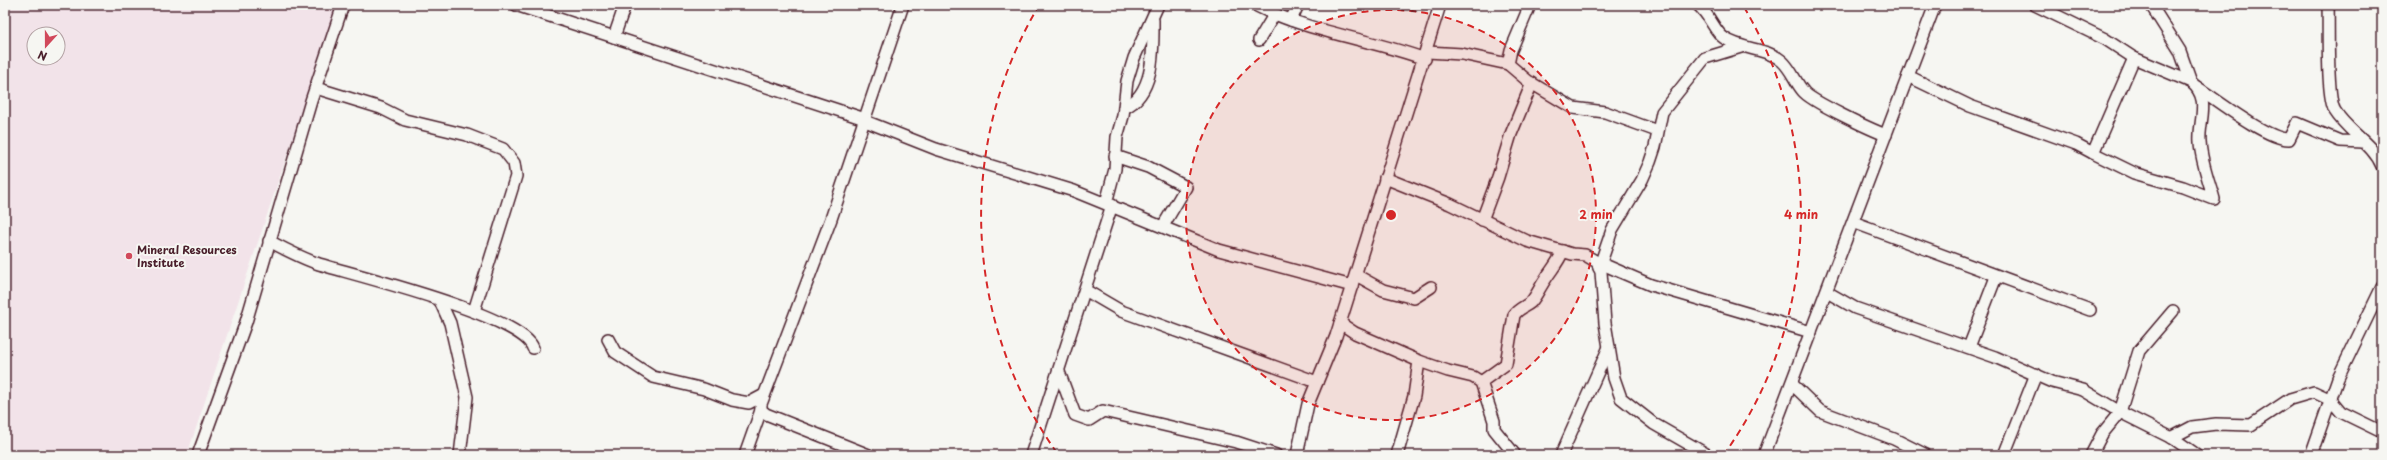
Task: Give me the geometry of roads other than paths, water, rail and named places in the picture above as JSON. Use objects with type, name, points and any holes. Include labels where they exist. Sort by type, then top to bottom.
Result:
[{"type":"street","points":[[198,455],[246,322],[316,88],[343,5]]},
{"type":"street","points":[[516,5],[865,120],[936,149],[1022,174],[1109,204],[1219,250],[1352,286]]},
{"type":"street","points":[[614,37],[625,5]]},
{"type":"street","points":[[745,455],[761,410],[764,395],[831,219],[903,5]]},
{"type":"street","points":[[1031,455],[1085,290],[1109,204],[1115,169],[1115,156],[1124,108],[1125,92],[1134,58],[1158,5]]},
{"type":"street","points":[[1255,5],[1291,20],[1398,49],[1426,55],[1462,54],[1508,64],[1532,83],[1573,108],[1605,112],[1657,131]]},
{"type":"street","points":[[1291,20],[1298,5]]},
{"type":"street","points":[[1297,455],[1308,404],[1317,382],[1326,366],[1356,275],[1385,178],[1426,55],[1440,5]]},
{"type":"street","points":[[1508,64],[1510,50],[1530,5]]},
{"type":"street","points":[[1698,5],[1708,13],[1720,34],[1741,47],[1779,59],[1792,71],[1806,94],[1868,129],[1886,135]]},
{"type":"street","points":[[1764,455],[1935,5]]},
{"type":"street","points":[[2035,5],[2105,39],[2134,58],[2194,84],[2252,124],[2279,138],[2289,139],[2297,123],[2311,127],[2340,141],[2363,142]]},
{"type":"street","points":[[1908,76],[1970,106],[2076,144],[2093,154],[2134,173],[2183,187],[2214,199],[2200,142],[2203,112],[2194,84],[2180,51],[2151,5]]},
{"type":"street","points":[[2328,5],[2332,106],[2348,129],[2377,154],[2382,166]]},
{"type":"street","points":[[1259,40],[1274,14]]},
{"type":"street","points":[[1124,108],[1141,97],[1149,75],[1153,52],[1153,17]]},
{"type":"street","points":[[1708,455],[1654,424],[1624,401],[1617,390],[1609,346],[1600,265],[1612,230],[1645,174],[1654,152],[1662,112],[1705,58],[1741,47]]},
{"type":"street","points":[[2093,154],[2134,58]]},
{"type":"street","points":[[1482,220],[1498,177],[1511,134],[1532,83]]},
{"type":"street","points":[[316,88],[381,108],[405,120],[468,135],[498,146],[503,148],[514,163],[516,176],[474,310]]},
{"type":"street","points":[[1125,92],[1141,97]]},
{"type":"street","points":[[1115,156],[1148,167],[1186,186],[1163,226]]},
{"type":"street","points":[[1385,178],[1450,204],[1527,241],[1563,251],[1585,255],[1600,265],[1651,285],[1810,332]]},
{"type":"street","points":[[1853,222],[1996,277],[2090,310]]},
{"type":"street","points":[[270,241],[295,255],[318,263],[394,284],[474,310],[524,334],[532,348]]},
{"type":"street","points":[[1481,382],[1506,364],[1514,315],[1517,310],[1530,302],[1537,294],[1545,280],[1556,266],[1563,251]]},
{"type":"street","points":[[1356,275],[1383,290],[1414,298],[1431,287]]},
{"type":"street","points":[[1969,347],[1996,277]]},
{"type":"street","points":[[2311,455],[2338,378],[2382,287]]},
{"type":"street","points":[[1085,290],[1121,311],[1317,382]]},
{"type":"street","points":[[1827,292],[1855,308],[1969,347],[2036,374],[2083,390],[2120,412],[2171,438],[2196,455]]},
{"type":"street","points":[[440,300],[450,323],[467,397],[460,455]]},
{"type":"street","points":[[2091,455],[2102,434],[2120,412],[2139,351],[2173,311]]},
{"type":"street","points":[[1340,323],[1355,333],[1418,361],[1448,371],[1473,376],[1481,382],[1494,421],[1494,429],[1516,455]]},
{"type":"street","points":[[608,339],[615,352],[653,377],[704,389],[732,400],[749,403],[764,395]]},
{"type":"street","points":[[1561,455],[1609,346]]},
{"type":"street","points":[[1397,455],[1414,396],[1418,361]]},
{"type":"street","points":[[1059,372],[1075,415],[1089,420],[1104,411],[1236,442],[1276,455]]},
{"type":"street","points":[[2004,455],[2036,374]]},
{"type":"street","points":[[1792,384],[1820,411],[1894,439],[1926,455]]},
{"type":"street","points":[[2171,438],[2192,427],[2216,424],[2251,425],[2290,399],[2314,392],[2331,400],[2341,412],[2382,432]]},
{"type":"street","points":[[761,410],[869,455]]},
{"type":"place","name":"Mineral Resources Institute","points":[[129,256]]}]
